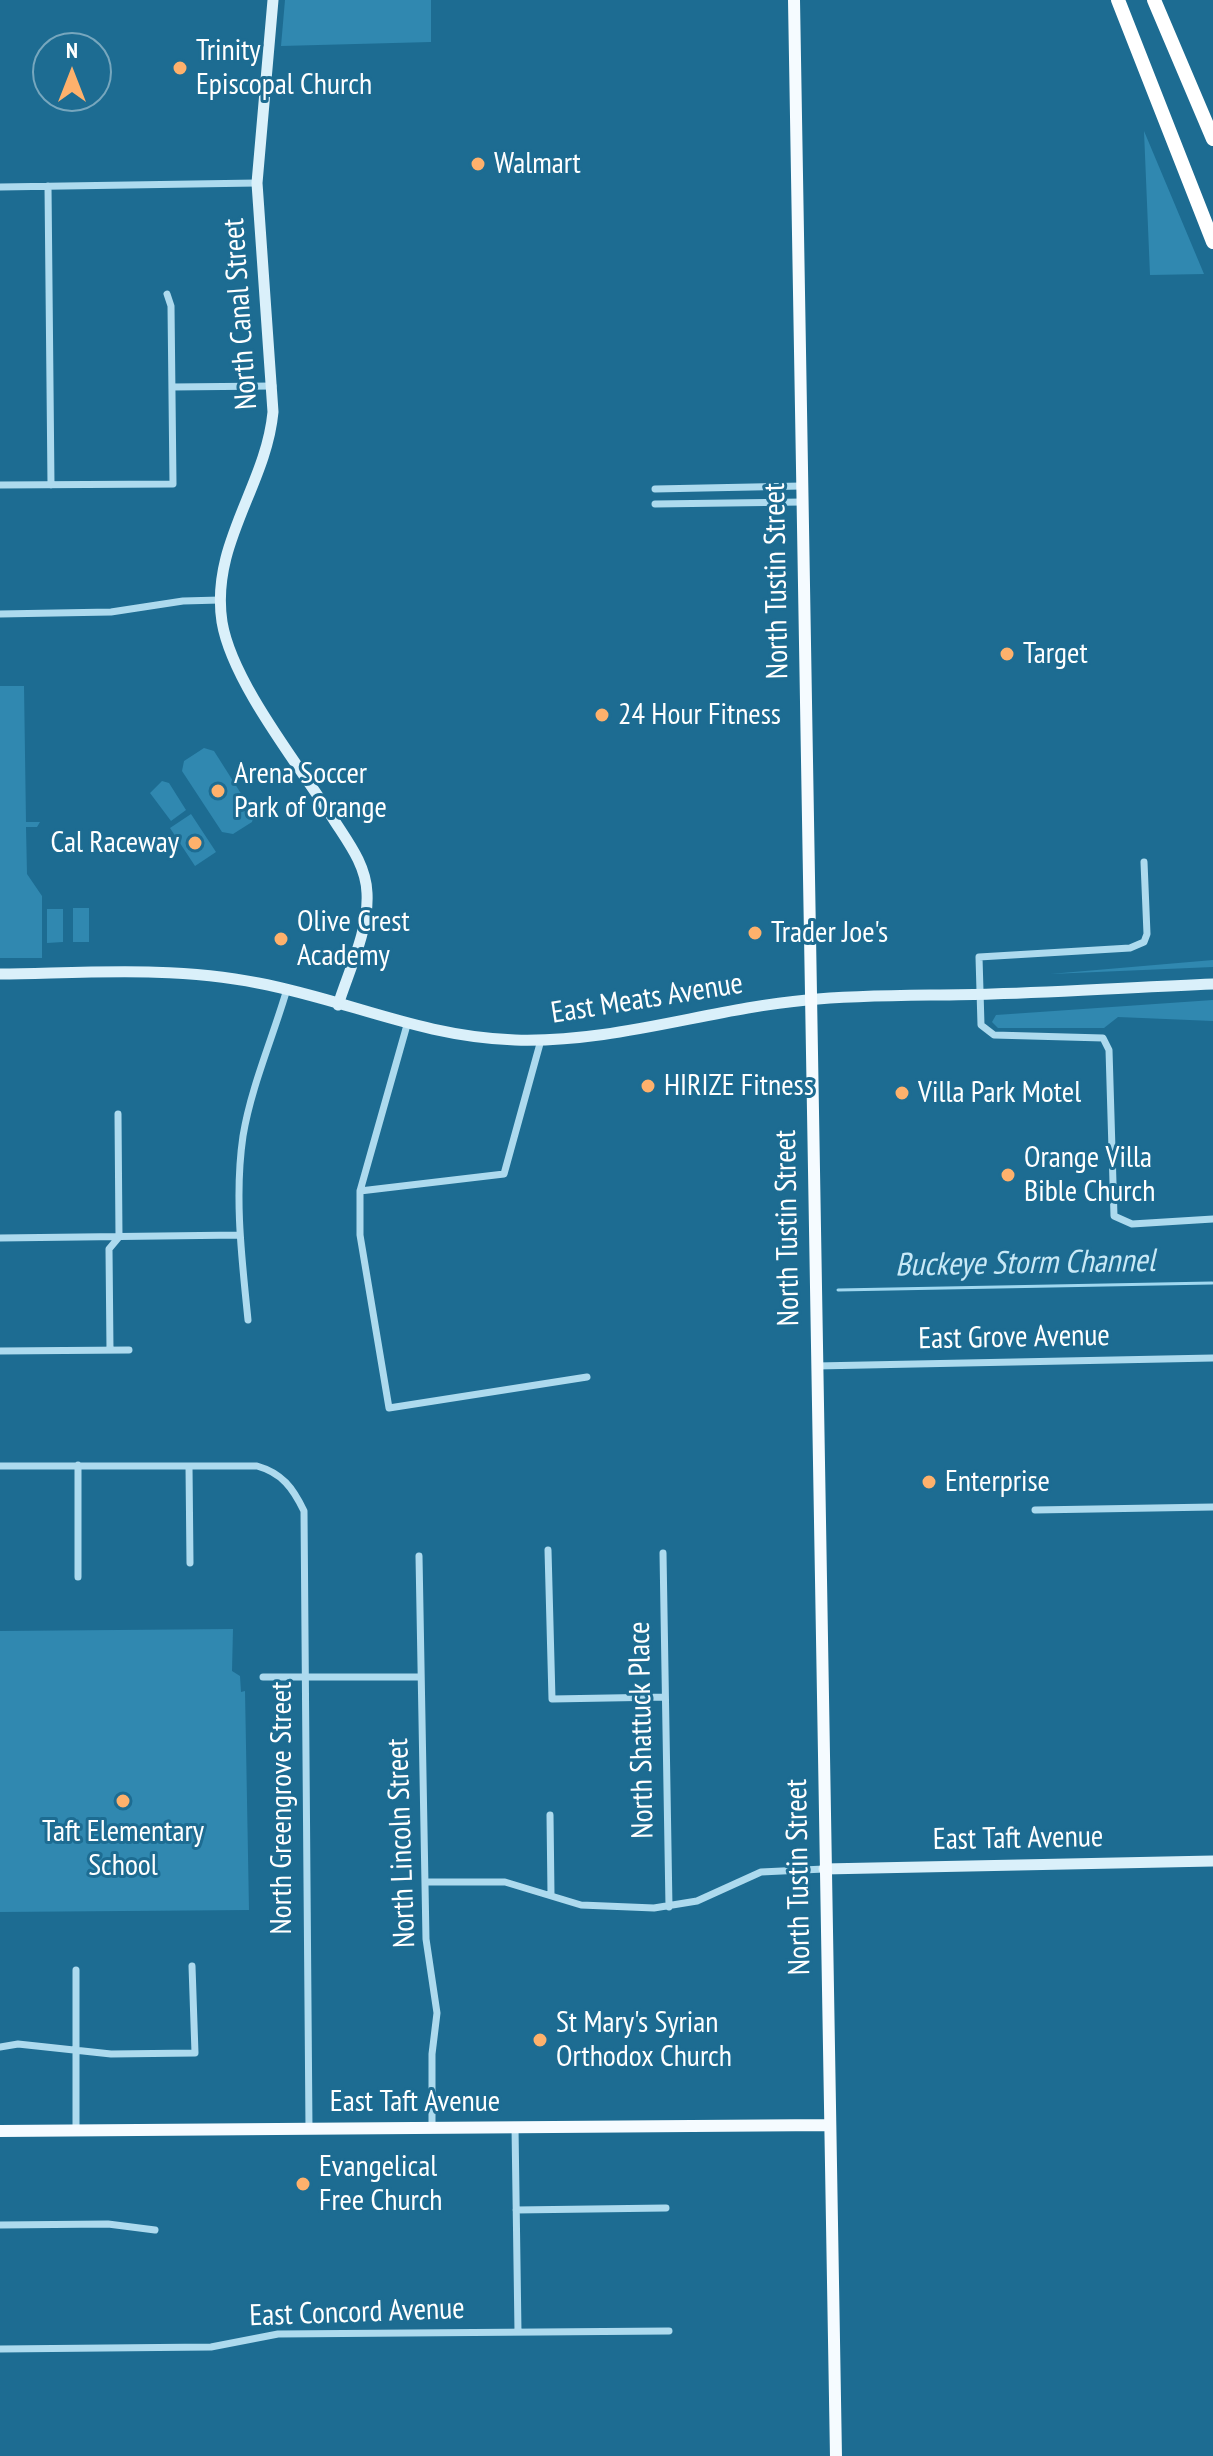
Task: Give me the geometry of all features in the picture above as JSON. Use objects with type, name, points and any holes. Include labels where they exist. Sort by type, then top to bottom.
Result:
[{"type":"highway","points":[[1115,0],[1144,62],[1213,242]]},
{"type":"highway","points":[[1154,0],[1213,139]]},
{"type":"main road","name":"North Tustin Street","points":[[794,0],[836,2456]]},
{"type":"main road","name":"East Taft Avenue","points":[[0,2131],[830,2125]]},
{"type":"street","name":"North Canal Street","points":[[273,0],[257,183],[273,386],[271,429],[226,548],[220,600],[225,636],[241,674],[354,851],[365,876],[364,921],[338,1005]]},
{"type":"street","points":[[0,187],[257,183]]},
{"type":"street","points":[[48,186],[51,485]]},
{"type":"street","points":[[0,485],[173,484],[171,306],[167,294]]},
{"type":"street","points":[[172,387],[273,386]]},
{"type":"street","points":[[655,489],[801,486]]},
{"type":"street","points":[[655,504],[802,502]]},
{"type":"street","points":[[0,614],[111,612],[175,601],[220,600]]},
{"type":"street","points":[[1144,862],[1147,934],[1138,946],[979,957],[981,1025],[989,1033],[1098,1036],[1108,1044],[1114,1216],[1132,1224],[1213,1219]]},
{"type":"street","name":"East Meats Avenue","points":[[0,974],[186,973],[287,989],[407,1025],[472,1037],[541,1040],[626,1033],[739,1008],[810,1000],[1213,984]]},
{"type":"street","points":[[248,1320],[240,1235],[244,1132],[287,989]]},
{"type":"street","points":[[407,1025],[360,1191],[360,1235],[389,1408],[587,1377]]},
{"type":"street","points":[[360,1191],[504,1174],[541,1040]]},
{"type":"street","points":[[110,1350],[109,1249],[119,1237],[118,1114]]},
{"type":"street","points":[[0,1238],[240,1235]]},
{"type":"street","points":[[0,1351],[129,1350]]},
{"type":"street","name":"East Grove Avenue","points":[[816,1366],[1213,1358]]},
{"type":"street","points":[[78,1465],[78,1577]]},
{"type":"street","points":[[0,1466],[189,1466],[190,1563]]},
{"type":"street","name":"North Greengrove Street","points":[[189,1466],[257,1466],[280,1476],[294,1489],[304,1511],[309,1928],[305,1971],[309,2129]]},
{"type":"street","points":[[1035,1510],[1213,1507]]},
{"type":"street","points":[[548,1550],[552,1699],[665,1697]]},
{"type":"street","name":"North Shattuck Place","points":[[663,1553],[669,1907]]},
{"type":"street","name":"North Lincoln Street","points":[[419,1556],[426,1939],[437,2013],[432,2054],[432,2128]]},
{"type":"street","points":[[263,1677],[421,1677]]},
{"type":"street","points":[[550,1815],[551,1894]]},
{"type":"street","name":"East Taft Avenue","points":[[824,1869],[1213,1861]]},
{"type":"street","points":[[427,1882],[505,1882],[592,1906],[669,1907],[697,1901],[761,1872],[824,1869]]},
{"type":"street","points":[[0,2047],[18,2044],[111,2054],[195,2053],[192,1966]]},
{"type":"street","points":[[76,1970],[76,2131]]},
{"type":"street","points":[[515,2127],[518,2332]]},
{"type":"street","points":[[516,2210],[666,2208]]},
{"type":"street","points":[[0,2225],[108,2224],[155,2230]]},
{"type":"street","name":"East Concord Avenue","points":[[0,2349],[211,2347],[278,2334],[669,2331]]},
{"type":"shaded area","points":[[285,0],[431,0],[431,42],[281,46]]},
{"type":"shaded area","points":[[1144,131],[1204,274],[1150,275]]},
{"type":"shaded area","points":[[0,686],[24,686],[26,822],[40,822],[37,827],[26,827],[27,874],[42,896],[42,958],[0,958]]},
{"type":"shaded area","name":"Arena Soccer Park of Orange","points":[[204,748],[214,751],[254,814],[252,822],[233,834],[222,832],[182,771],[184,761]]},
{"type":"shaded area","points":[[162,781],[169,783],[186,810],[171,821],[150,793]]},
{"type":"shaded area","name":"Cal Raceway","points":[[191,814],[216,852],[195,866],[170,828]]},
{"type":"shaded area","points":[[73,908],[89,908],[89,942],[73,942]]},
{"type":"shaded area","points":[[47,909],[63,909],[63,942],[47,943]]},
{"type":"shaded area","points":[[1213,960],[1213,967],[1050,974]]},
{"type":"shaded area","points":[[1213,1000],[1213,1021],[1118,1017],[1104,1028],[998,1028],[992,1022],[996,1015]]},
{"type":"shaded area","name":"Taft Elementary School","points":[[233,1629],[232,1671],[240,1676],[241,1692],[245,1691],[249,1910],[0,1912],[0,1631]]},
{"type":"waterway","name":"Buckeye Storm Channel","points":[[838,1290],[1212,1283]]},
{"type":"place","name":"Trinity Episcopal Church","points":[[180,68]]},
{"type":"place","name":"Walmart","points":[[478,164]]},
{"type":"place","name":"Target","points":[[1007,654]]},
{"type":"place","name":"24 Hour Fitness","points":[[602,715]]},
{"type":"place","name":"Arena Soccer Park of Orange","points":[[218,791]]},
{"type":"place","name":"Cal Raceway","points":[[195,843]]},
{"type":"place","name":"Trader Joe's","points":[[755,933]]},
{"type":"place","name":"Olive Crest Academy","points":[[281,939]]},
{"type":"place","name":"HIRIZE Fitness","points":[[648,1086]]},
{"type":"place","name":"Villa Park Motel","points":[[902,1093]]},
{"type":"place","name":"Orange Villa Bible Church","points":[[1008,1175]]},
{"type":"place","name":"Enterprise","points":[[929,1482]]},
{"type":"place","name":"Taft Elementary School","points":[[123,1801]]},
{"type":"place","name":"St Mary's Syrian Orthodox Church","points":[[540,2040]]},
{"type":"place","name":"Evangelical Free Church","points":[[303,2184]]}]
